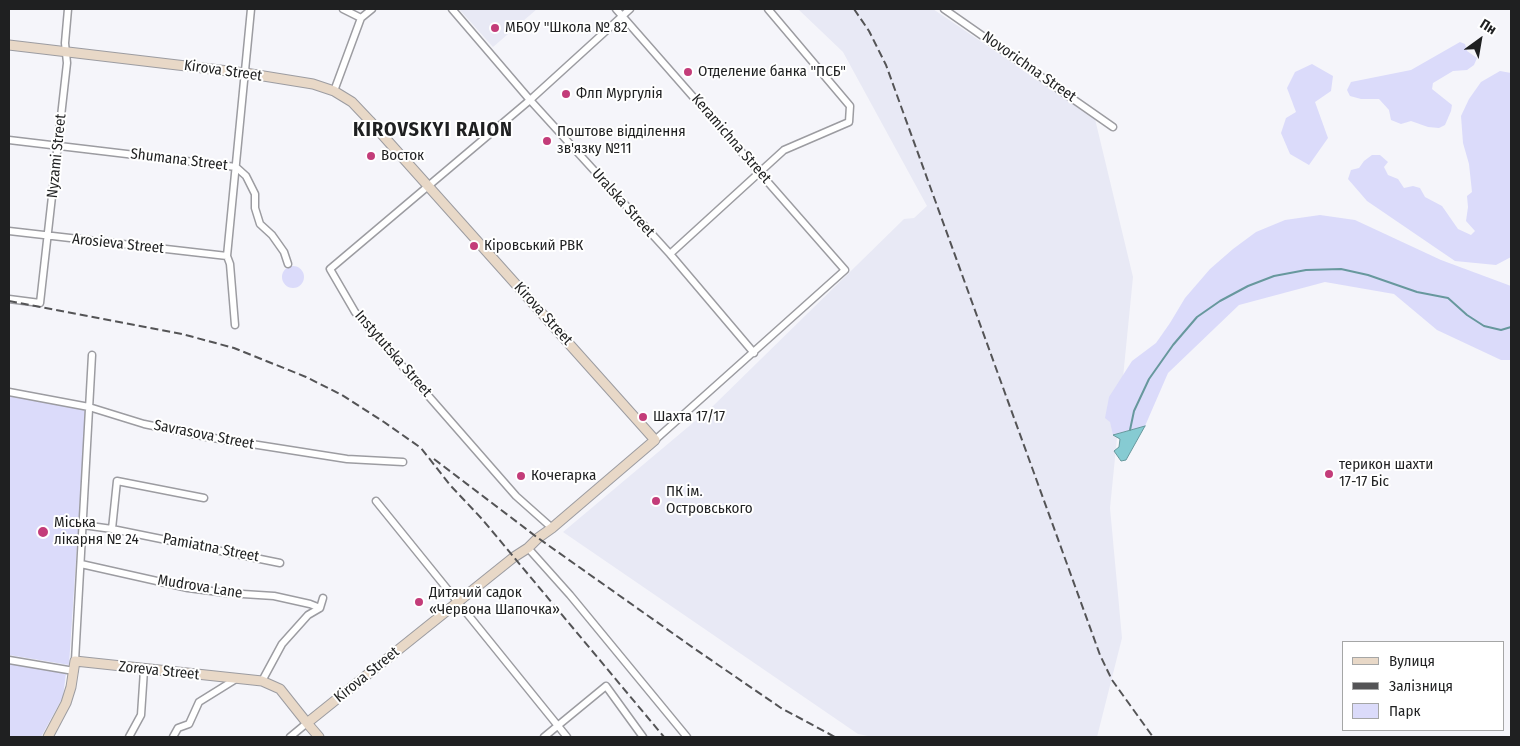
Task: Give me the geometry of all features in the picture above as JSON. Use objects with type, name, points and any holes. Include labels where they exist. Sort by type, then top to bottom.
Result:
[{"type":"main road","name":"Kirova Street","points":[[9,45],[245,73],[314,84],[334,91],[352,102],[655,440],[528,548],[514,556],[307,723]]},
{"type":"main road","name":"Zoreva Street","points":[[75,661],[144,670],[262,681],[280,689],[307,723]]},
{"type":"main road","points":[[48,737],[66,703],[75,661]]},
{"type":"main road","points":[[307,723],[319,737]]},
{"type":"street","name":"Nyzami Street","points":[[9,299],[40,303],[68,63],[65,51],[68,9]]},
{"type":"street","points":[[235,325],[230,264],[227,256],[251,9]]},
{"type":"street","points":[[343,9],[361,18]]},
{"type":"street","points":[[334,91],[361,18],[372,9]]},
{"type":"street","name":"Uralska Street","points":[[452,9],[530,100],[670,254],[754,352]]},
{"type":"street","name":"Keramichna Street","points":[[616,9],[845,270],[754,352]]},
{"type":"street","points":[[428,186],[530,100],[630,9]]},
{"type":"street","points":[[670,254],[784,150],[849,122],[850,106],[768,9]]},
{"type":"street","name":"Novorichna Street","points":[[944,9],[1113,126]]},
{"type":"street","name":"Shumana Street","points":[[9,140],[236,167],[246,176],[255,194],[255,208],[260,224],[284,252],[288,264]]},
{"type":"street","name":"Instytutska Street","points":[[428,186],[330,269],[355,312],[516,496],[552,528]]},
{"type":"street","name":"Arosieva Street","points":[[9,231],[227,256]]},
{"type":"street","points":[[655,440],[754,352]]},
{"type":"street","points":[[75,661],[92,355]]},
{"type":"street","name":"Savrasova Street","points":[[9,392],[89,407],[144,424],[207,438],[347,459],[403,462]]},
{"type":"street","points":[[112,529],[117,481],[204,498]]},
{"type":"street","points":[[376,501],[567,737]]},
{"type":"street","name":"Pamiatna Street","points":[[83,524],[280,563]]},
{"type":"street","points":[[528,548],[570,595],[687,737]]},
{"type":"street","name":"Mudrova Lane","points":[[81,564],[188,588],[274,596],[320,608]]},
{"type":"street","points":[[262,681],[282,644],[308,615],[320,608],[323,598]]},
{"type":"street","points":[[9,660],[74,671]]},
{"type":"street","points":[[128,737],[141,715],[144,670]]},
{"type":"street","points":[[173,737],[178,728],[189,724],[199,702],[236,678]]},
{"type":"street","points":[[544,737],[606,686],[643,737]]},
{"type":"street","points":[[290,737],[307,723]]},
{"type":"shaded area","name":"МБОУ \"Школа № 82","points":[[459,9],[537,9],[493,47]]},
{"type":"shaded area","points":[[798,9],[933,9],[1095,119],[1133,277],[1110,508],[1122,638],[1097,737],[873,737],[858,734],[563,532],[713,406],[904,219],[914,218],[927,206],[843,52]]},
{"type":"shaded area","points":[[1145,426],[1126,460],[1121,461],[1114,451],[1119,447],[1120,439],[1113,435]]},
{"type":"green space","points":[[1460,42],[1465,44],[1467,51],[1477,58],[1474,65],[1467,70],[1453,71],[1433,83],[1432,89],[1452,105],[1445,125],[1439,128],[1428,127],[1411,121],[1401,124],[1391,120],[1389,110],[1379,99],[1361,99],[1350,96],[1347,90],[1351,82],[1411,70]]},
{"type":"green space","points":[[1312,64],[1333,76],[1331,91],[1315,102],[1328,138],[1309,165],[1290,154],[1281,133],[1286,118],[1296,112],[1287,88],[1295,72]]},
{"type":"green space","points":[[1500,71],[1511,73],[1511,257],[1496,265],[1455,261],[1367,201],[1348,179],[1351,170],[1359,168],[1372,155],[1380,155],[1388,162],[1384,167],[1388,175],[1398,179],[1404,188],[1413,186],[1420,188],[1425,197],[1442,206],[1458,229],[1471,235],[1475,231],[1466,221],[1467,196],[1472,192],[1469,164],[1463,143],[1461,116],[1469,99],[1481,82]]},
{"type":"green space","points":[[1320,215],[1355,220],[1441,260],[1511,286],[1511,360],[1501,360],[1437,330],[1394,294],[1325,282],[1239,305],[1168,373],[1145,426],[1113,435],[1110,422],[1105,418],[1109,397],[1132,361],[1156,343],[1185,298],[1210,269],[1256,232],[1285,220]]},
{"type":"green space","points":[[293,266],[301,269],[304,277],[301,285],[293,288],[285,285],[282,277],[285,269]]},
{"type":"green space","name":"Міська лікарня № 24","points":[[9,395],[86,410],[69,665],[9,655]]},
{"type":"green space","points":[[9,663],[66,673],[63,697],[41,737],[9,737]]},
{"type":"waterway","points":[[1130,430],[1134,411],[1149,379],[1173,345],[1197,317],[1220,301],[1248,286],[1274,276],[1306,270],[1341,269],[1368,275],[1417,292],[1448,298],[1467,315],[1484,326],[1501,330],[1511,327]]},
{"type":"railway","points":[[854,9],[869,31],[886,65],[1100,655],[1112,680],[1153,737]]},
{"type":"railway","points":[[9,301],[182,334],[234,348],[306,377],[342,395],[384,422],[421,448],[450,485],[482,519],[664,737]]},
{"type":"railway","points":[[434,459],[538,538],[695,649],[781,708],[835,737]]},
{"type":"place","name":"МБОУ \"Школа № 82","points":[[495,28]]},
{"type":"place","name":"Отделение банка \"ПСБ\"","points":[[688,72]]},
{"type":"place","name":"Флп Мургулія","points":[[566,94]]},
{"type":"place","name":"Поштове відділення зв'язку №11","points":[[547,141]]},
{"type":"place","name":"Восток","points":[[371,156]]},
{"type":"place","name":"Кіровський РВК","points":[[474,246]]},
{"type":"place","name":"Шахта 17/17","points":[[643,417]]},
{"type":"place","name":"терикон шахти 17-17 Біс","points":[[1329,474]]},
{"type":"place","name":"Кочегарка","points":[[521,476]]},
{"type":"place","name":"ПК ім. Островського","points":[[656,501]]},
{"type":"place","name":"Міська лікарня № 24","points":[[43,532]]},
{"type":"place","name":"Дитячий садок «Червона Шапочка»","points":[[419,602]]},
{"type":"district","name":"KIROVSKYI RAION","points":[[433,130]]}]
